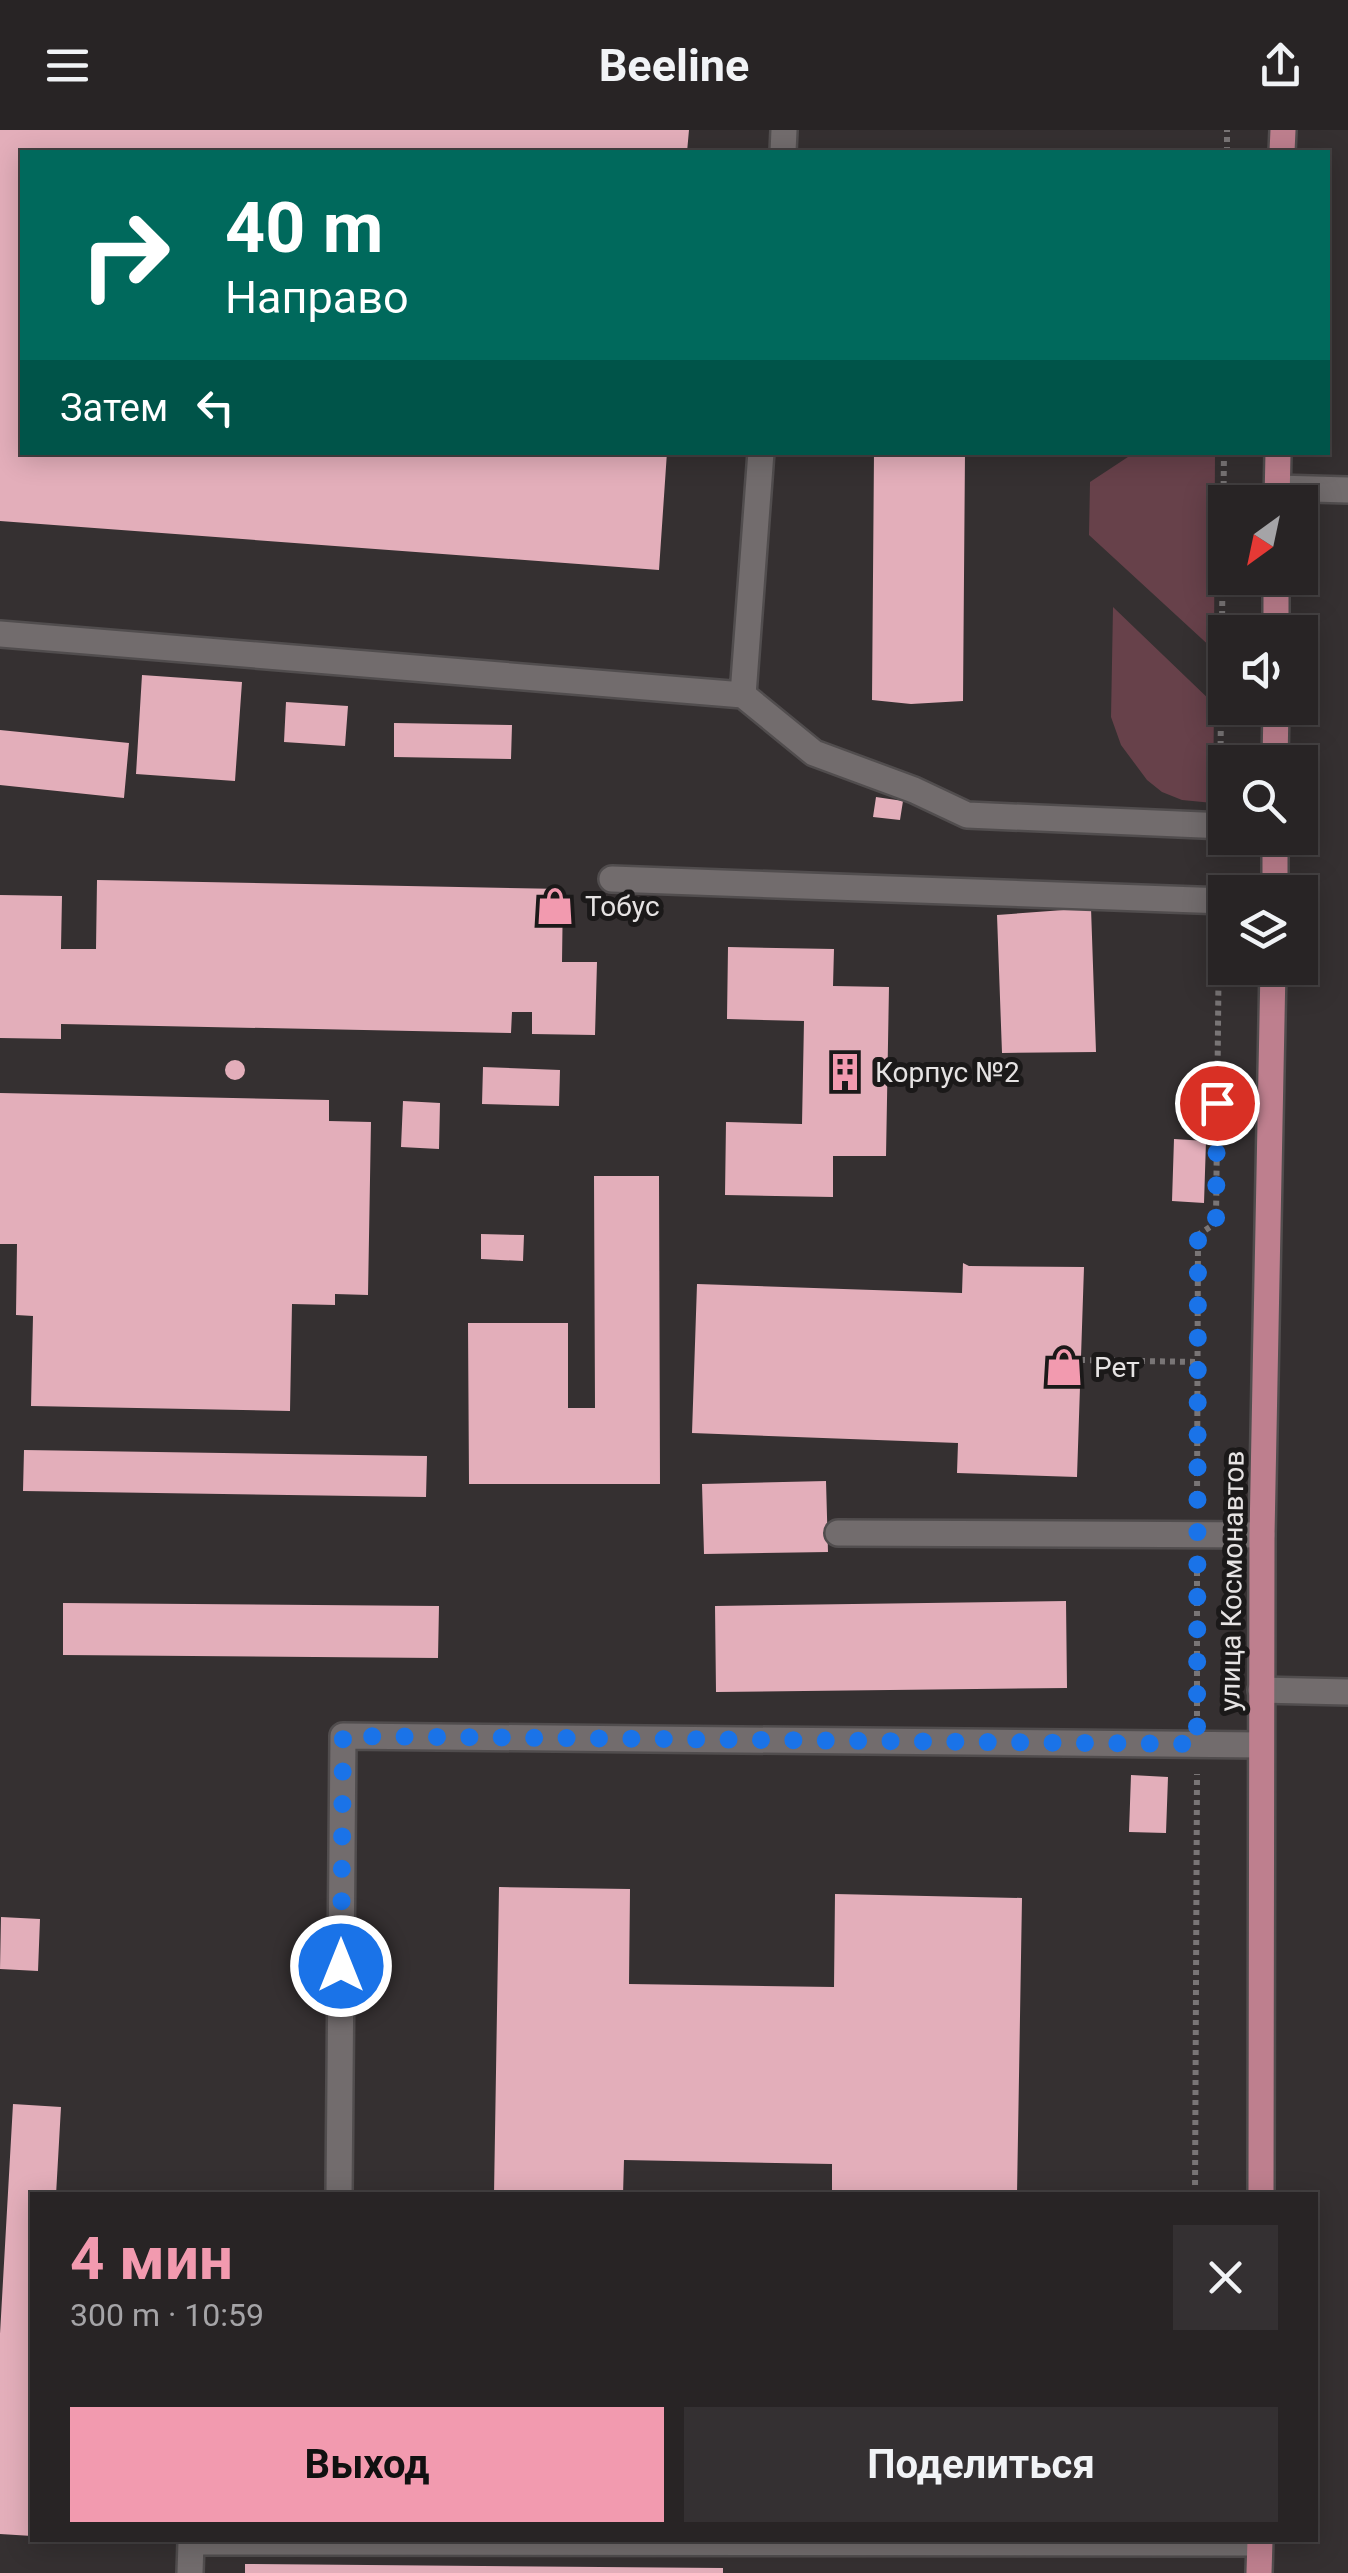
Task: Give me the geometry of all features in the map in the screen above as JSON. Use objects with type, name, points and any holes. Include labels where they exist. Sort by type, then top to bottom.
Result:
[{"type":"main road","points":[[1277,485],[1278,455]]},
{"type":"main road","name":"улица Космонавтов","points":[[1260,2192],[1262,1535],[1273,985]]},
{"type":"main road","points":[[1259,2573],[1260,2542]]},
{"type":"lane","points":[[743,695],[761,455]]},
{"type":"lane","points":[[1318,492],[1348,490]]},
{"type":"lane","points":[[0,634],[743,695],[814,752],[967,815],[1208,825]]},
{"type":"lane","points":[[612,879],[1208,900]]},
{"type":"lane","points":[[838,1533],[1262,1535]]},
{"type":"lane","points":[[1261,1690],[1348,1692]]},
{"type":"lane","points":[[339,2192],[343,1736],[1261,1744]]},
{"type":"lane","points":[[190,2573],[191,2542]]},
{"type":"path","points":[[1222,745],[1224,455]]},
{"type":"path","points":[[1194,2192],[1198,1235],[1216,1223],[1220,985]]},
{"type":"path","points":[[1080,1360],[1198,1362]]},
{"type":"shaded area","points":[[1131,455],[1215,455],[1215,485],[1208,485],[1208,595],[1214,595],[1214,615],[1208,615],[1208,644],[1089,535],[1090,482]]},
{"type":"shaded area","points":[[1113,607],[1208,698],[1208,725],[1214,725],[1214,745],[1208,745],[1208,803],[1182,800],[1147,780],[1121,745],[1111,717]]},
{"type":"building","points":[[0,130],[689,130],[687,150],[20,150],[20,455],[667,455],[659,570],[0,521]]},
{"type":"building","points":[[874,455],[965,455],[963,701],[911,704],[872,700]]},
{"type":"building","points":[[142,675],[242,682],[235,781],[136,774]]},
{"type":"building","points":[[286,702],[348,706],[345,746],[284,742]]},
{"type":"building","points":[[394,723],[512,725],[511,759],[394,757]]},
{"type":"building","points":[[0,730],[129,743],[124,798],[0,785]]},
{"type":"building","points":[[876,797],[903,801],[900,820],[873,817]]},
{"type":"building","points":[[97,880],[563,889],[562,962],[597,962],[595,1035],[532,1034],[532,1012],[512,1012],[511,1033],[61,1024],[61,1039],[0,1038],[0,895],[62,896],[61,949],[96,949]]},
{"type":"building","points":[[1091,908],[1096,1052],[1002,1053],[997,915]]},
{"type":"building","name":"Корпус №2","points":[[728,947],[834,949],[833,986],[889,987],[886,1156],[833,1156],[833,1197],[725,1195],[726,1122],[802,1124],[804,1021],[727,1019]]},
{"type":"building","points":[[235,1060],[245,1070],[235,1080],[225,1070]]},
{"type":"building","points":[[483,1067],[560,1070],[559,1106],[482,1104]]},
{"type":"building","points":[[0,1093],[329,1100],[329,1121],[371,1122],[368,1295],[335,1294],[335,1305],[292,1304],[290,1411],[31,1406],[33,1316],[16,1315],[17,1244],[0,1244]]},
{"type":"building","points":[[403,1101],[440,1103],[439,1149],[401,1147]]},
{"type":"building","points":[[1174,1139],[1206,1141],[1204,1203],[1172,1201]]},
{"type":"building","points":[[594,1176],[659,1176],[660,1484],[469,1484],[468,1323],[568,1323],[568,1408],[595,1408]]},
{"type":"building","points":[[481,1234],[524,1235],[523,1261],[481,1259]]},
{"type":"building","points":[[963,1263],[1084,1267],[1077,1477],[957,1473],[958,1443],[692,1433],[697,1284],[962,1293]]},
{"type":"building","points":[[24,1450],[427,1456],[426,1497],[23,1491]]},
{"type":"building","points":[[826,1481],[828,1552],[704,1554],[702,1484]]},
{"type":"building","points":[[1066,1601],[1067,1688],[716,1692],[715,1606]]},
{"type":"building","points":[[63,1603],[439,1606],[438,1658],[63,1655]]},
{"type":"building","points":[[1131,1775],[1168,1777],[1166,1833],[1129,1832]]},
{"type":"building","points":[[499,1887],[630,1889],[629,1984],[834,1987],[835,1894],[1022,1898],[1017,2192],[832,2192],[832,2164],[624,2160],[623,2192],[494,2192]]},
{"type":"building","points":[[1,1917],[40,1919],[38,1971],[0,1969]]},
{"type":"building","points":[[13,2104],[61,2107],[56,2192],[30,2192],[30,2536],[0,2534],[0,2334]]},
{"type":"building","points":[[245,2564],[723,2568],[723,2573],[245,2573]]},
{"type":"place","name":"Тобус","points":[[555,906]]},
{"type":"place","name":"Корпус №2","points":[[845,1072]]},
{"type":"place","name":"Рет","points":[[1064,1367]]},
{"type":"route","points":[[341,1966],[343,1736],[1197,1744],[1198,1235],[1216,1223],[1217,1103]]}]
